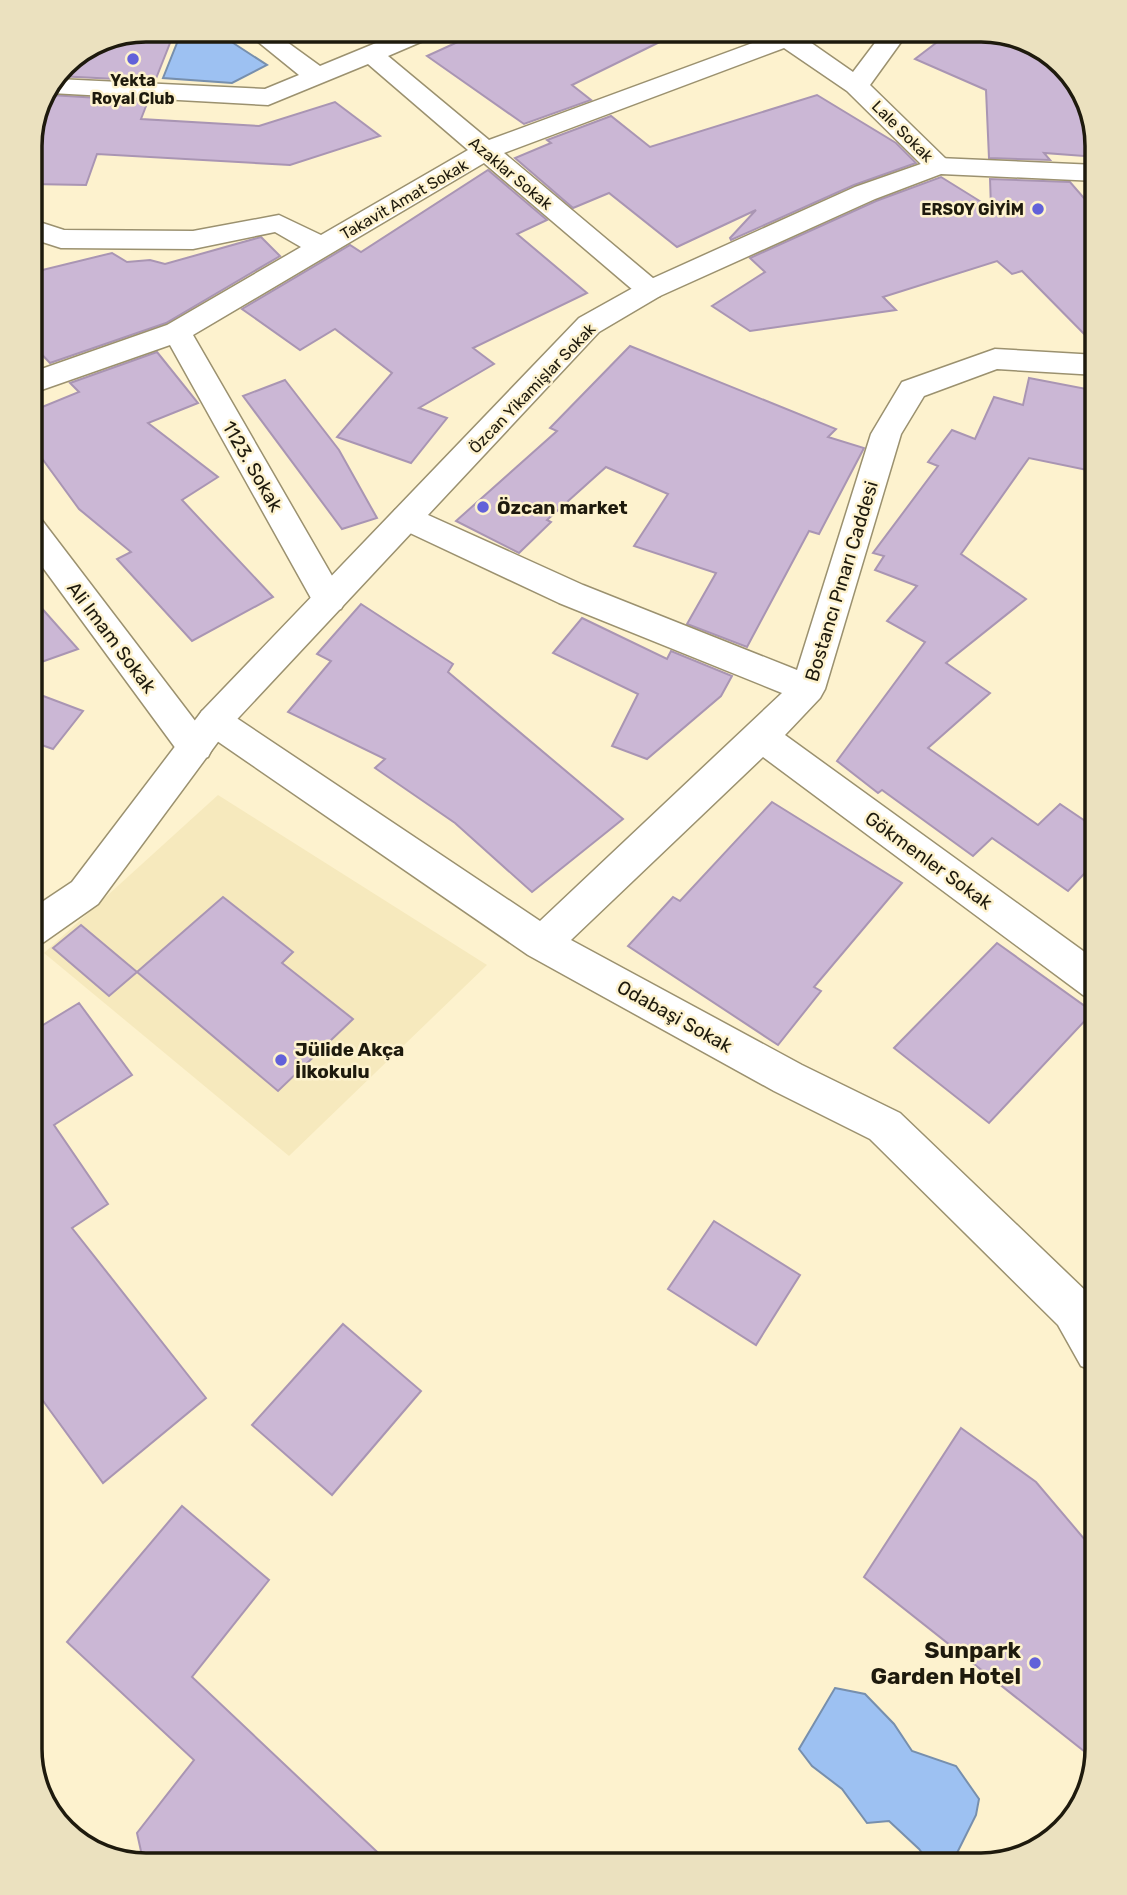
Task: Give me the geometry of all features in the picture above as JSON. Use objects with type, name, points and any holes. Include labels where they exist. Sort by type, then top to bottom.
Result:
[{"type":"street","points":[[271,42],[318,77]]},
{"type":"street","points":[[62,86],[268,97],[401,42]]},
{"type":"street","name":"Takavit Amat Sokak","points":[[42,379],[177,332],[485,151],[765,42]]},
{"type":"street","points":[[793,42],[856,86]]},
{"type":"street","name":"Lale Sokak","points":[[889,42],[856,86],[938,166]]},
{"type":"street","name":"Azaklar Sokak","points":[[372,55],[650,290]]},
{"type":"street","name":"Özcan Yikamişlar Sokak","points":[[42,922],[85,894],[204,734],[589,325],[650,290],[865,193],[938,166],[1085,172]]},
{"type":"street","points":[[42,232],[61,239],[193,240],[279,223],[321,247]]},
{"type":"street","points":[[42,248],[61,239]]},
{"type":"street","name":"1123. Sokak","points":[[177,332],[329,600]]},
{"type":"street","name":"Bostancı Pınarı Caddesi","points":[[542,943],[761,737],[808,689],[886,434],[913,389],[995,359],[1085,364]]},
{"type":"street","points":[[406,518],[570,594],[808,689]]},
{"type":"street","name":"Ali Imam Sokak","points":[[42,541],[204,734]]},
{"type":"street","name":"Odabaşi Sokak","points":[[204,734],[542,943],[788,1078],[885,1126],[1074,1310],[1085,1329]]},
{"type":"street","name":"Gökmenler Sokak","points":[[761,737],[1085,974]]},
{"type":"shaded area","name":"Jülide Akça İlkokulu","points":[[218,795],[487,965],[289,1156],[44,953]]},
{"type":"water","points":[[177,42],[232,42],[267,65],[232,83],[163,78]]},
{"type":"water","points":[[835,1688],[865,1694],[894,1724],[912,1751],[956,1766],[979,1799],[976,1815],[957,1853],[922,1853],[889,1821],[867,1823],[842,1789],[812,1766],[799,1749]]},
{"type":"building","name":"Yekta Royal Club","points":[[170,42],[155,81],[70,77],[88,60],[106,50],[126,44]]},
{"type":"building","points":[[458,42],[660,42],[572,85],[591,100],[524,124],[427,56]]},
{"type":"building","points":[[937,42],[988,42],[1027,53],[1059,78],[1074,100],[1084,133],[1085,156],[1044,153],[1050,160],[989,158],[986,90],[915,59]]},
{"type":"building","points":[[56,95],[148,101],[141,119],[259,126],[335,102],[380,136],[290,165],[97,154],[86,185],[42,184],[42,139],[46,119]]},
{"type":"building","points":[[817,95],[896,143],[916,163],[854,185],[731,240],[756,210],[677,247],[609,193],[573,208],[515,158],[551,143],[547,140],[611,116],[650,147]]},
{"type":"building","points":[[488,170],[547,220],[517,234],[587,293],[473,348],[494,364],[419,408],[447,418],[411,463],[337,437],[392,373],[335,329],[300,350],[242,309],[350,245],[361,252]]},
{"type":"building","points":[[941,177],[991,208],[990,179],[1070,182],[1085,199],[1085,335],[1022,271],[1012,274],[997,261],[883,297],[896,310],[750,331],[712,306],[765,272],[750,258],[876,201]]},
{"type":"building","points":[[261,237],[280,256],[166,323],[50,363],[42,355],[42,270],[112,253],[127,262],[150,260],[165,264]]},
{"type":"building","points":[[630,346],[836,429],[828,437],[864,448],[819,534],[809,531],[747,647],[687,624],[716,573],[634,546],[668,494],[606,467],[547,520],[551,522],[519,553],[456,521],[557,431],[550,428]]},
{"type":"building","points":[[157,352],[198,403],[148,423],[218,477],[182,500],[273,597],[192,641],[117,559],[131,552],[79,509],[42,458],[42,407],[79,392],[70,383]]},
{"type":"building","points":[[1029,378],[1085,389],[1085,470],[1029,458],[961,554],[1026,599],[946,663],[990,693],[928,748],[1038,825],[1060,804],[1085,821],[1085,873],[1068,891],[992,838],[973,856],[882,790],[878,793],[837,761],[925,642],[887,621],[917,586],[875,570],[884,556],[873,553],[938,466],[928,462],[952,430],[975,439],[994,397],[1023,405]]},
{"type":"building","points":[[285,380],[339,450],[377,518],[342,529],[243,396]]},
{"type":"building","points":[[361,604],[453,664],[448,672],[623,819],[532,892],[455,823],[375,768],[385,759],[288,712],[331,661],[317,654]]},
{"type":"building","points":[[42,608],[78,649],[42,662]]},
{"type":"building","points":[[582,618],[667,659],[671,651],[732,676],[721,696],[647,759],[612,746],[638,694],[553,653]]},
{"type":"building","points":[[42,696],[83,711],[53,749],[42,745]]},
{"type":"building","points":[[772,802],[902,883],[814,987],[821,991],[778,1045],[628,946],[673,897],[680,901]]},
{"type":"building","points":[[223,897],[293,952],[282,963],[353,1019],[278,1091],[137,972]]},
{"type":"building","points":[[81,925],[137,972],[109,996],[53,948]]},
{"type":"building","points":[[997,943],[1085,1006],[1085,1021],[989,1123],[894,1048]]},
{"type":"building","points":[[79,1003],[132,1075],[54,1125],[108,1204],[72,1228],[206,1398],[103,1483],[42,1399],[42,1026]]},
{"type":"building","points":[[714,1221],[800,1275],[756,1345],[668,1289]]},
{"type":"building","points":[[343,1324],[421,1391],[332,1495],[252,1425]]},
{"type":"building","name":"Sunpark Garden Hotel","points":[[961,1428],[1036,1482],[1085,1540],[1085,1752],[864,1577]]},
{"type":"building","points":[[182,1506],[269,1580],[192,1677],[378,1853],[141,1853],[137,1833],[194,1760],[67,1642]]},
{"type":"place","name":"Yekta Royal Club","points":[[133,59]]},
{"type":"place","name":"ERSOY GİYİM","points":[[1038,209]]},
{"type":"place","name":"Özcan market","points":[[483,507]]},
{"type":"place","name":"Jülide Akça İlkokulu","points":[[281,1060]]},
{"type":"place","name":"Sunpark Garden Hotel","points":[[1035,1663]]}]
